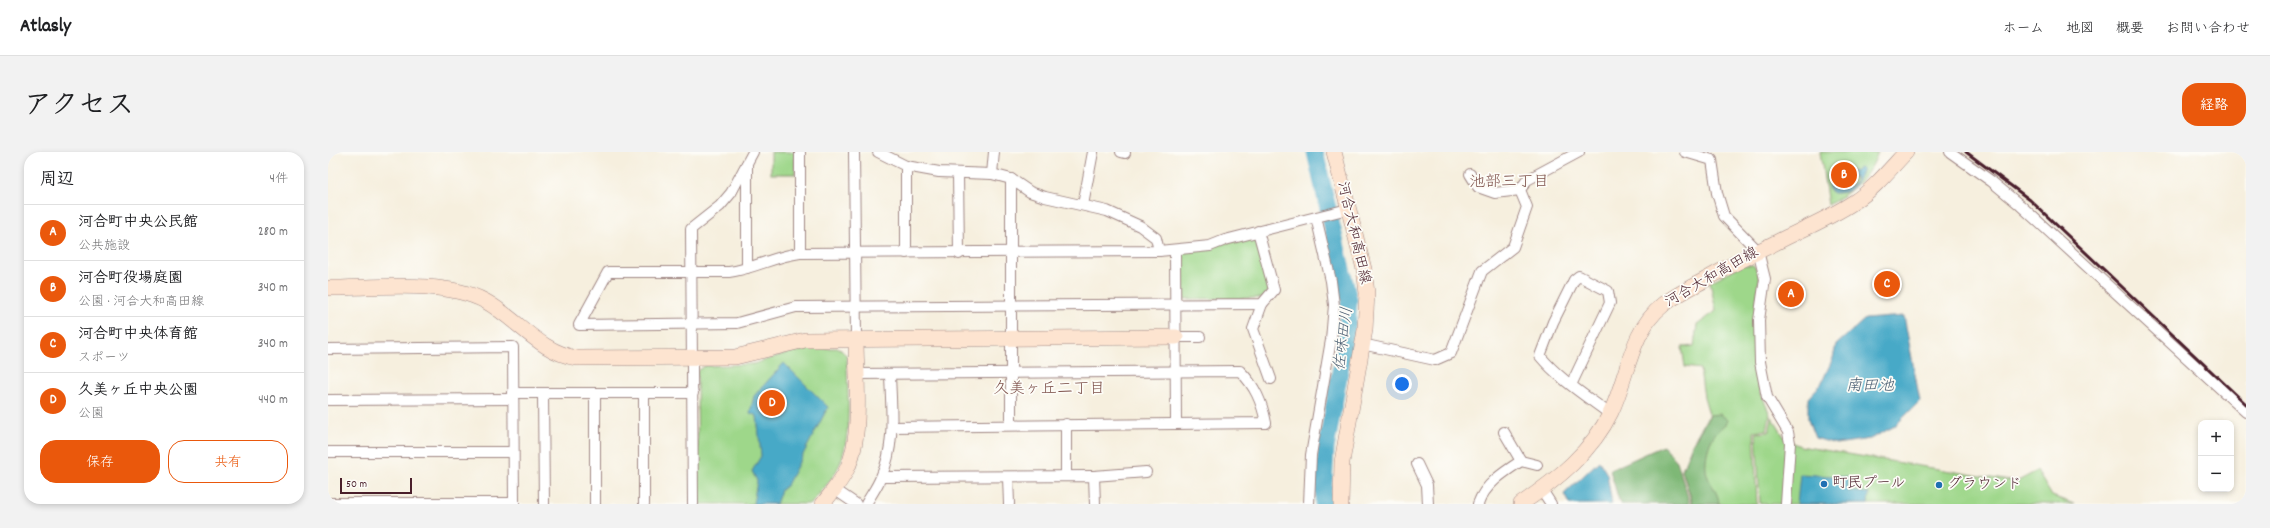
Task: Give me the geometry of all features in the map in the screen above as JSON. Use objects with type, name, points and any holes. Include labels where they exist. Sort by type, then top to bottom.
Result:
[{"type":"street","points":[[693,504],[691,229],[720,206],[730,192],[753,152]]},
{"type":"street","points":[[800,152],[800,253]]},
{"type":"street","points":[[822,504],[847,469],[853,451],[856,434],[854,152]]},
{"type":"street","points":[[878,152],[906,166],[939,172],[992,174],[1011,180],[1030,192],[1107,211],[1140,226],[1156,238],[1159,251]]},
{"type":"street","points":[[992,174],[994,152]]},
{"type":"street","points":[[1083,205],[1093,152]]},
{"type":"street","name":"河合大和高田線","points":[[1334,152],[1364,269],[1367,293],[1362,344],[1342,462],[1341,504]]},
{"type":"street","points":[[1470,174],[1478,187],[1495,194],[1520,190],[1527,180],[1579,152]]},
{"type":"street","points":[[1686,152],[1712,160],[1717,194],[1724,216],[1758,251],[1765,279],[1759,320],[1760,362],[1768,397],[1788,432],[1790,443],[1786,504]]},
{"type":"street","name":"河合大和高田線","points":[[1521,504],[1542,490],[1576,460],[1592,441],[1610,414],[1620,391],[1637,339],[1648,321],[1662,305],[1684,291],[1758,251],[1840,211],[1868,191],[1906,152]]},
{"type":"street","points":[[1950,152],[1991,181],[2036,219],[2246,412]]},
{"type":"street","points":[[747,163],[747,268]]},
{"type":"street","points":[[906,166],[906,253]]},
{"type":"street","points":[[958,173],[959,254]]},
{"type":"street","points":[[1011,180],[1011,424]]},
{"type":"street","points":[[1362,344],[1435,360],[1451,353],[1482,271],[1513,247],[1526,207],[1520,190]]},
{"type":"street","points":[[1262,304],[1011,304],[796,307],[737,323],[579,325],[608,272],[728,272],[747,268],[779,257],[800,253],[959,254],[1175,250],[1210,246],[1258,231],[1348,209]]},
{"type":"street","points":[[1309,504],[1311,455],[1331,340],[1334,305],[1331,281],[1316,217]]},
{"type":"street","points":[[1258,231],[1274,290],[1262,304],[1253,328],[1271,379]]},
{"type":"street","points":[[1175,250],[1176,424]]},
{"type":"street","points":[[1571,385],[1610,303],[1608,291],[1578,276],[1574,280],[1553,322],[1540,356],[1551,369],[1571,385],[1610,414]]},
{"type":"street","points":[[328,288],[439,288],[468,294],[485,301],[513,319],[546,348],[569,357],[586,359],[735,357],[806,340],[1200,338]]},
{"type":"street","points":[[328,349],[513,347],[514,503],[328,503]]},
{"type":"street","points":[[856,374],[1240,371],[1251,382],[1262,403],[1266,422],[1176,424],[1011,424],[892,427]]},
{"type":"street","points":[[866,504],[882,477],[889,451],[892,427],[890,374]]},
{"type":"street","points":[[328,400],[543,394],[693,393]]},
{"type":"street","points":[[543,394],[544,504]]},
{"type":"street","points":[[595,394],[595,504]]},
{"type":"street","points":[[644,394],[644,504]]},
{"type":"street","points":[[1066,424],[1066,476]]},
{"type":"street","points":[[1504,432],[1521,461],[1537,465]]},
{"type":"street","points":[[328,452],[513,452]]},
{"type":"street","points":[[1478,504],[1480,496],[1497,477],[1521,461]]},
{"type":"street","points":[[1417,464],[1427,485],[1428,504]]},
{"type":"street","points":[[882,477],[1094,476],[1146,472]]},
{"type":"street","points":[[1094,476],[1095,504]]},
{"type":"street","points":[[1008,477],[1009,504]]},
{"type":"street","points":[[834,489],[856,504]]},
{"type":"street","points":[[1542,490],[1551,504]]},
{"type":"green space","points":[[771,152],[795,152],[795,174],[771,174]]},
{"type":"green space","points":[[1820,152],[1878,152],[1870,169],[1864,177],[1851,190],[1828,205]]},
{"type":"green space","points":[[1250,238],[1256,241],[1269,286],[1268,292],[1263,298],[1184,299],[1180,295],[1179,255],[1185,251]]},
{"type":"green space","points":[[1742,265],[1753,265],[1760,273],[1754,321],[1761,393],[1770,415],[1767,430],[1754,432],[1757,504],[1692,504],[1682,470],[1692,444],[1709,414],[1704,397],[1700,369],[1685,367],[1682,347],[1694,346],[1697,325],[1716,311],[1710,282]]},
{"type":"green space","points":[[820,348],[839,348],[847,356],[847,434],[840,464],[829,482],[811,504],[698,504],[697,371],[704,366],[753,364],[791,352]]},
{"type":"green space","points":[[1720,414],[1728,420],[1710,442],[1706,465],[1708,479],[1717,495],[1719,504],[1693,504],[1682,470],[1693,443],[1710,415]]},
{"type":"green space","points":[[1772,417],[1786,440],[1800,446],[2016,482],[2037,471],[2052,496],[2074,504],[1760,504],[1756,433],[1769,432]]},
{"type":"green space","points":[[1663,446],[1677,461],[1690,504],[1620,504],[1610,470]]},
{"type":"water","points":[[1860,168],[1863,170],[1858,180],[1852,188],[1840,193],[1833,193],[1829,190],[1829,175],[1842,169],[1854,172]],"holes":[[[1843,175],[1855,177],[1856,182],[1850,187],[1842,186],[1840,179]]]},
{"type":"water","name":"南田池","points":[[1904,316],[1920,401],[1895,426],[1870,439],[1836,444],[1815,438],[1808,420],[1808,398],[1821,384],[1833,358],[1836,345],[1865,319]]},
{"type":"water","points":[[784,363],[828,407],[787,485],[781,490],[776,504],[753,504],[757,481],[752,471],[761,456],[757,416],[750,413],[754,396]]},
{"type":"water","points":[[1599,461],[1607,474],[1612,504],[1569,504],[1564,494]]},
{"type":"water","name":"町民プール","points":[[1800,474],[1849,477],[1848,491],[1869,493],[1868,504],[1797,504]]},
{"type":"waterway","name":"佐味田川","points":[[1315,152],[1349,300],[1347,333],[1326,448],[1323,504]]},
{"type":"railway","points":[[1966,152],[2030,200],[2246,404]]},
{"type":"place","name":"河合町役場庭園","points":[[1844,175]]},
{"type":"place","name":"河合町中央体育館","points":[[1887,284]]},
{"type":"place","name":"河合町中央公民館","points":[[1791,294]]},
{"type":"place","name":"久美ヶ丘中央公園","points":[[772,403]]},
{"type":"place","name":"町民プール","points":[[1824,484]]},
{"type":"place","name":"グラウンド","points":[[1939,485]]},
{"type":"district","name":"池部三丁目","points":[[1509,182]]},
{"type":"district","name":"久美ヶ丘二丁目","points":[[1049,389]]}]
